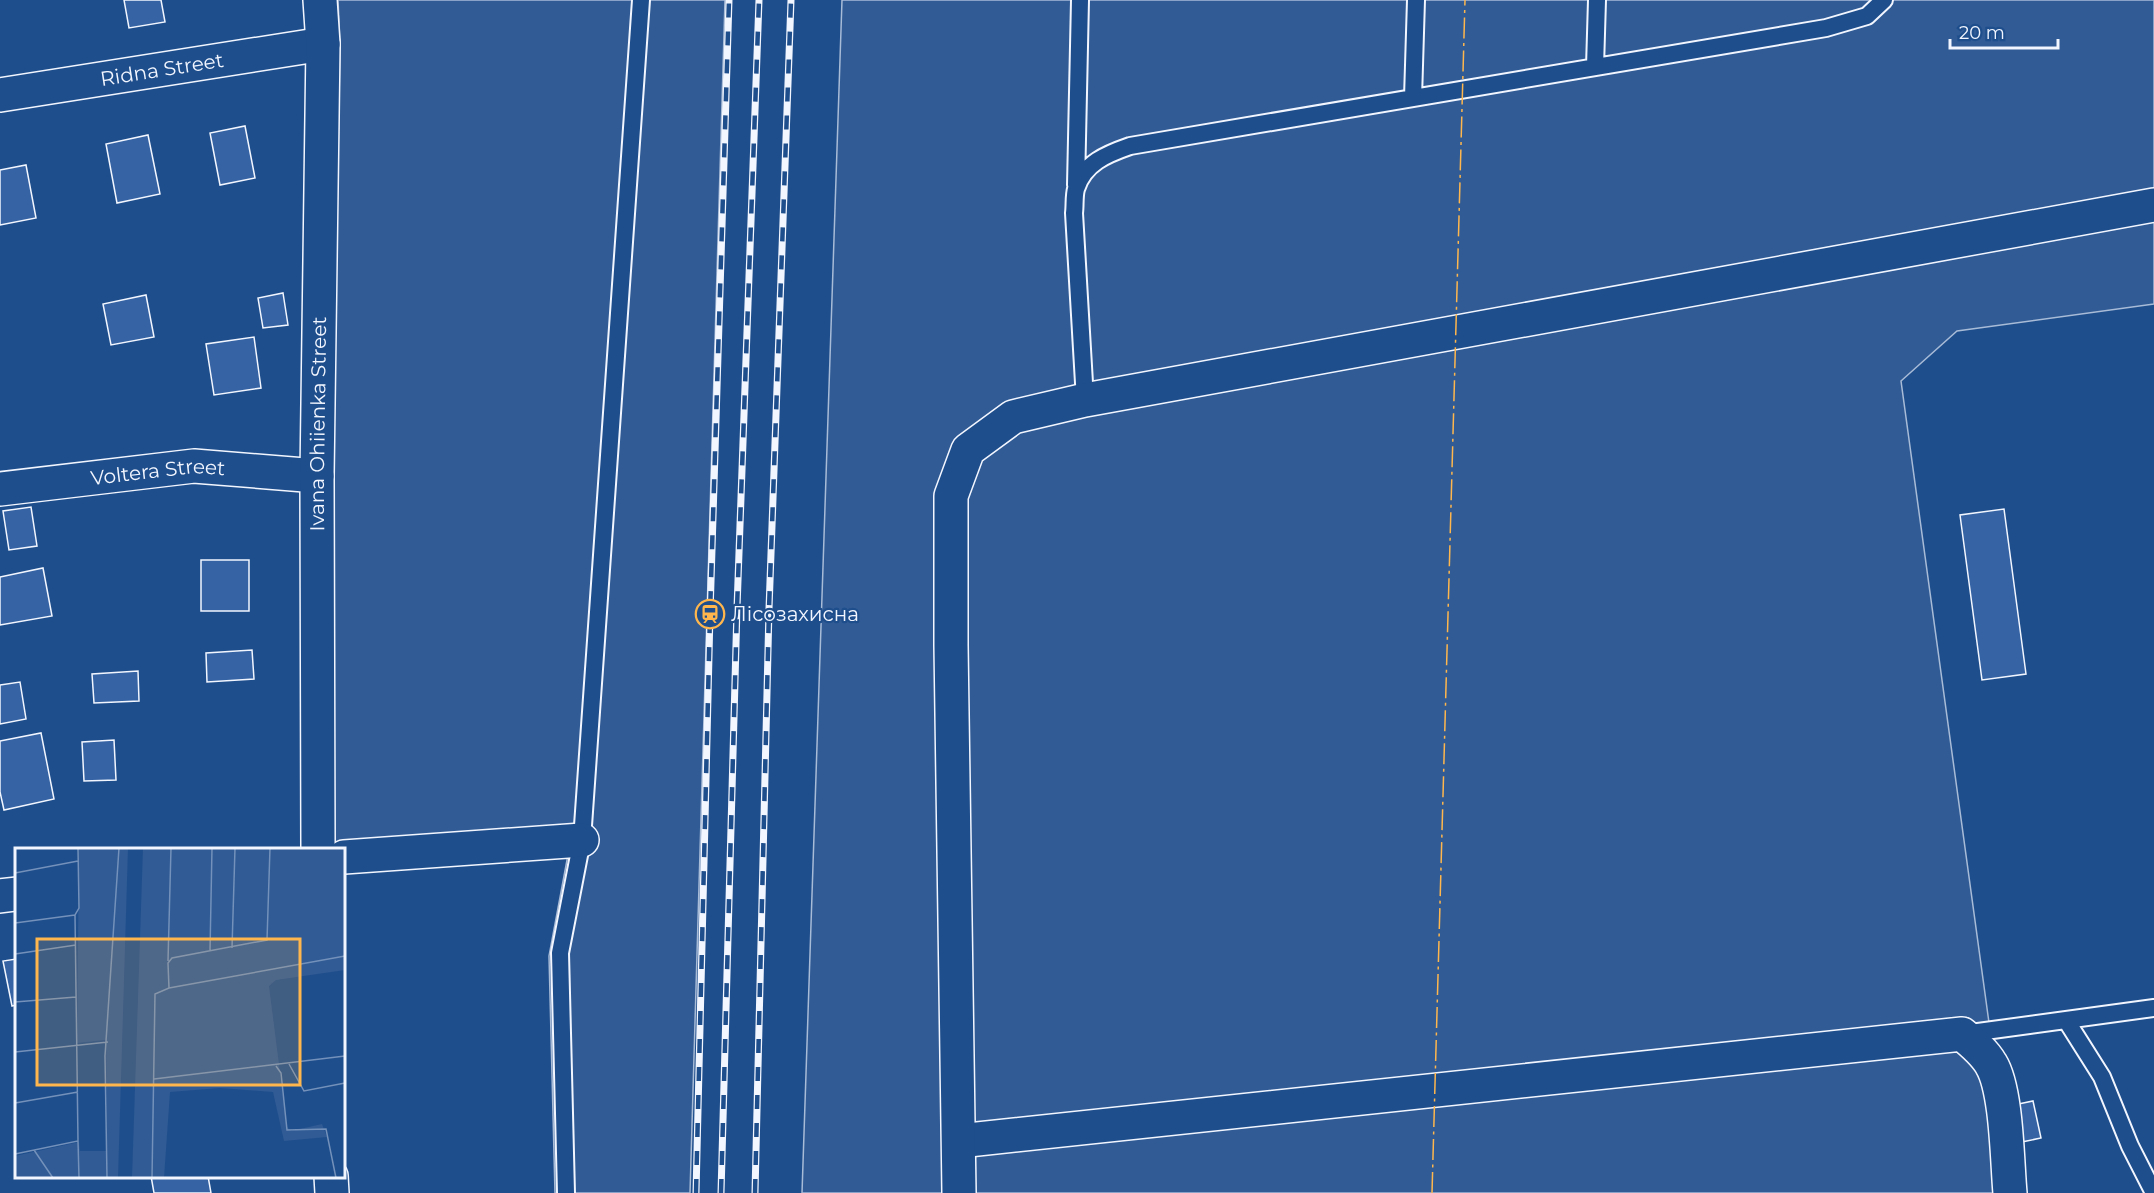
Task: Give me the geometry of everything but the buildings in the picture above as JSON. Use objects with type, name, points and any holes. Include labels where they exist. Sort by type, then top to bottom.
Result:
[{"type":"street","name":"Ivana Ohiienka Street","points":[[318,848],[317,476],[322,44],[320,0]]},
{"type":"street","name":"Ridna Street","points":[[0,95],[322,44]]},
{"type":"street","points":[[959,1193],[951,496],[968,450],[1013,417],[1085,400],[2154,205]]},
{"type":"street","name":"Voltera Street","points":[[0,489],[194,466],[317,476]]},
{"type":"street","points":[[345,857],[582,840]]},
{"type":"street","points":[[0,896],[15,894]]},
{"type":"street","points":[[959,1141],[1962,1034],[1981,1050],[1993,1066],[2002,1092],[2010,1193]]},
{"type":"street","points":[[331,1178],[332,1193]]},
{"type":"lane","points":[[566,1193],[560,953],[582,840],[641,0]]},
{"type":"lane","points":[[1080,0],[1074,213],[1085,400]]},
{"type":"lane","points":[[1413,98],[1416,0]]},
{"type":"lane","points":[[1595,67],[1597,0]]},
{"type":"lane","points":[[1076,189],[1088,168],[1105,155],[1130,146],[1826,28],[1867,16],[1884,0]]},
{"type":"lane","points":[[1962,1034],[2154,1008]]},
{"type":"lane","points":[[2066,1020],[2102,1077],[2130,1146],[2154,1193]]},
{"type":"shaded area","points":[[338,0],[725,0],[690,1193],[555,1193],[549,956],[573,828],[331,846],[333,454],[340,43]]},
{"type":"shaded area","points":[[842,0],[2154,0],[2154,304],[1957,331],[1901,381],[1990,1030],[2009,1193],[802,1193]]},
{"type":"railway","points":[[696,1193],[710,614],[729,0]]},
{"type":"railway","points":[[721,1193],[737,608],[759,0]]},
{"type":"railway","points":[[755,1193],[769,609],[791,0]]},
{"type":"power","points":[[1432,1193],[1465,0]]},
{"type":"place","name":"Лісозахисна","points":[[710,614]]}]
